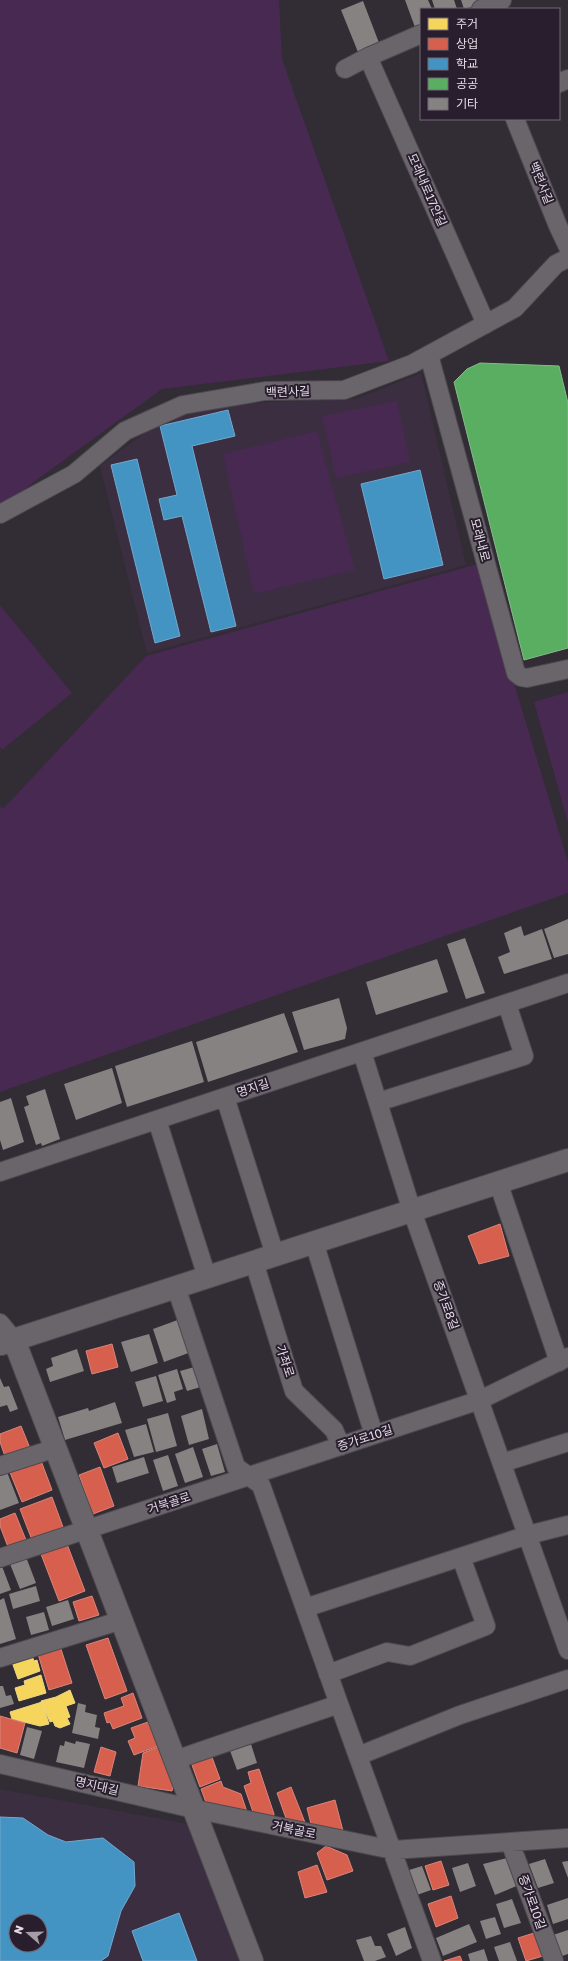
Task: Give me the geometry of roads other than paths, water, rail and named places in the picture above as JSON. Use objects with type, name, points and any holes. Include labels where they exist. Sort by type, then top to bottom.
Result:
[{"type":"street","points":[[483,8],[502,0]]},
{"type":"street","points":[[345,69],[368,56],[420,34]]},
{"type":"street","name":"모래내로17안길","points":[[368,56],[486,324]]},
{"type":"street","name":"백련사길","points":[[516,120],[558,226],[568,247]]},
{"type":"street","name":"백련사길","points":[[0,514],[74,474],[125,431],[183,405],[266,391],[344,390],[412,364],[515,308],[556,264],[568,258]]},
{"type":"street","name":"모래내로","points":[[429,355],[516,673],[521,677],[527,678],[568,669]]},
{"type":"street","name":"명지길","points":[[0,1172],[568,983]]},
{"type":"street","points":[[378,1102],[524,1056],[507,1004]]},
{"type":"street","points":[[362,1052],[412,1210]]},
{"type":"street","points":[[225,1097],[275,1255]]},
{"type":"street","points":[[157,1120],[207,1277]]},
{"type":"street","points":[[7,1342],[568,1160]]},
{"type":"street","points":[[480,1400],[564,1359],[498,1182]]},
{"type":"street","name":"증가로8길","points":[[412,1210],[568,1650]]},
{"type":"street","points":[[314,1242],[374,1435]]},
{"type":"street","name":"가좌로","points":[[254,1262],[294,1390],[334,1430],[341,1446]]},
{"type":"street","points":[[176,1287],[236,1467],[250,1475],[261,1485],[432,1961]]},
{"type":"street","points":[[0,1323],[7,1342],[56,1448],[252,1961]]},
{"type":"street","name":"증가로10길","points":[[250,1475],[480,1400]]},
{"type":"street","points":[[502,1463],[568,1442]]},
{"type":"street","points":[[0,1466],[56,1448]]},
{"type":"street","name":"거북골로","points":[[0,1558],[250,1475]]},
{"type":"street","points":[[305,1608],[461,1557],[568,1525]]},
{"type":"street","points":[[328,1674],[387,1652],[410,1656],[486,1626],[461,1557]]},
{"type":"street","points":[[0,1658],[122,1620]]},
{"type":"street","points":[[358,1756],[460,1715],[568,1679]]},
{"type":"street","points":[[175,1760],[339,1704]]},
{"type":"street","name":"명지대길","points":[[0,1764],[194,1809]]},
{"type":"street","name":"거북골로","points":[[194,1809],[393,1850]]},
{"type":"street","points":[[393,1850],[568,1838]]},
{"type":"street","name":"증가로10길","points":[[510,1842],[554,1961]]},
{"type":"street","points":[[562,1961],[568,1959]]}]
